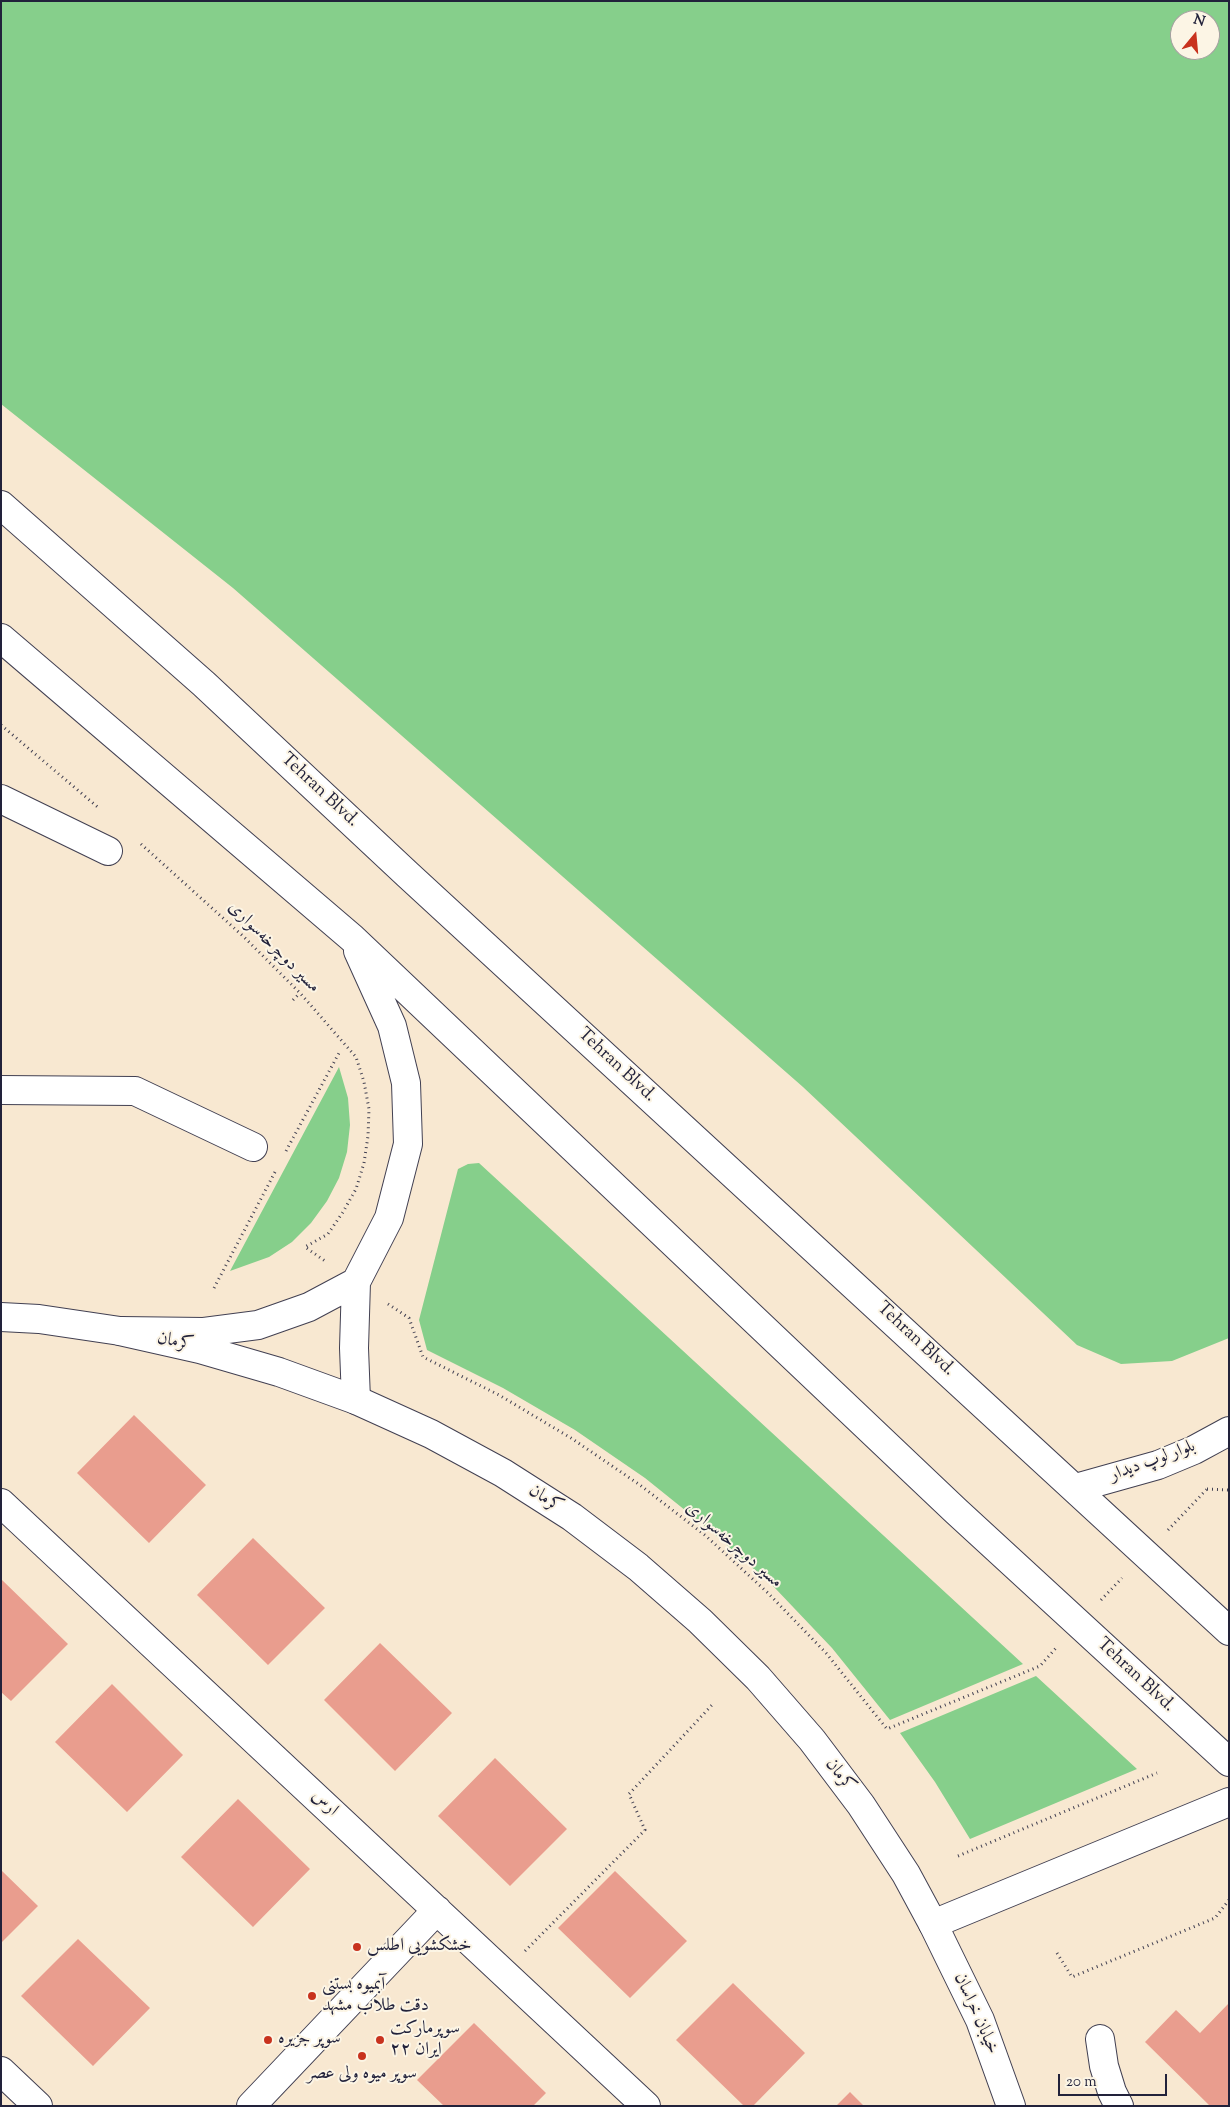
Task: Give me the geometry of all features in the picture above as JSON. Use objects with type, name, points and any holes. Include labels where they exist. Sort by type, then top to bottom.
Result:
[{"type":"main road","name":"Tehran Blvd.","points":[[1,505],[204,684],[1229,1631]]},
{"type":"main road","name":"Tehran Blvd.","points":[[1,638],[352,938],[956,1511],[1229,1762]]},
{"type":"main road","points":[[1,799],[108,851]]},
{"type":"main road","points":[[352,938],[392,1026],[406,1083],[408,1144],[390,1218],[356,1282],[354,1348],[356,1400]]},
{"type":"main road","points":[[1,1090],[135,1091],[253,1147]]},
{"type":"main road","points":[[120,1331],[204,1332],[258,1325],[309,1307],[356,1282]]},
{"type":"main road","name":"کرمان","points":[[1,1317],[39,1319],[120,1331],[200,1349],[279,1372],[356,1400],[431,1434],[503,1473],[638,1566],[700,1620],[758,1678],[812,1740],[861,1805],[906,1874],[933,1924]]},
{"type":"main road","name":"بلوار لوپ دیدار","points":[[1076,1488],[1158,1465],[1194,1450],[1229,1431]]},
{"type":"main road","name":"ارس","points":[[1,1503],[646,2106]]},
{"type":"main road","points":[[933,1924],[1229,1802]]},
{"type":"main road","points":[[251,2106],[437,1910]]},
{"type":"main road","name":"خیابان خراسان","points":[[933,1924],[980,2020],[1011,2106]]},
{"type":"main road","points":[[1100,2039],[1104,2066],[1112,2092],[1120,2106]]},
{"type":"main road","points":[[1,2071],[38,2106]]},
{"type":"path","points":[[1,725],[102,811]]},
{"type":"path","name":"مسیر دوچرخه‌سواری","points":[[138,842],[244,937],[300,992],[356,1057],[364,1082],[368,1109],[368,1136],[364,1163],[356,1189],[328,1234],[306,1247]]},
{"type":"path","points":[[292,1000],[300,992]]},
{"type":"path","name":"مسیر دوچرخه‌سواری","points":[[408,1318],[424,1357],[499,1395],[571,1438],[640,1484],[706,1536],[768,1593],[826,1654],[888,1729],[1040,1666]]},
{"type":"path","points":[[1207,1488],[1229,1490]]},
{"type":"path","points":[[504,1972],[645,1830],[629,1794],[712,1705]]},
{"type":"path","points":[[958,1856],[1157,1773]]},
{"type":"path","points":[[1057,1953],[1072,1977],[1215,1918],[1229,1900]]},
{"type":"green space","points":[[1,1],[1229,1],[1229,1338],[1172,1361],[1121,1364],[1077,1345],[803,1087],[233,588],[1,404]]},
{"type":"green space","points":[[339,1067],[348,1098],[350,1125],[347,1152],[339,1178],[327,1201],[311,1223],[292,1242],[269,1257],[230,1271]]},
{"type":"green space","points":[[479,1163],[1023,1664],[890,1720],[832,1648],[774,1587],[711,1531],[645,1478],[575,1430],[503,1388],[427,1350],[419,1320],[458,1169],[468,1164]]},
{"type":"green space","points":[[1036,1676],[1137,1769],[970,1839],[935,1782],[900,1733]]},
{"type":"building","points":[[134,1415],[206,1485],[149,1543],[77,1473]]},
{"type":"building","points":[[253,1538],[325,1608],[268,1665],[197,1595]]},
{"type":"building","points":[[1,1579],[68,1644],[11,1701],[1,1692]]},
{"type":"building","points":[[380,1643],[452,1713],[395,1771],[324,1700]]},
{"type":"building","points":[[112,1684],[183,1755],[127,1812],[55,1742]]},
{"type":"building","points":[[495,1758],[567,1829],[510,1886],[438,1816]]},
{"type":"building","points":[[238,1799],[310,1869],[253,1927],[181,1857]]},
{"type":"building","points":[[1,1870],[38,1906],[1,1943]]},
{"type":"building","points":[[615,1871],[687,1941],[630,1998],[558,1928]]},
{"type":"building","points":[[78,1939],[150,2008],[93,2066],[21,1996]]},
{"type":"building","points":[[733,1983],[805,2053],[753,2106],[744,2106],[676,2040]]},
{"type":"building","points":[[1229,2003],[1229,2106],[1210,2106],[1145,2042],[1176,2010],[1200,2033]]},
{"type":"building","points":[[474,2023],[546,2093],[533,2106],[444,2106],[417,2080]]},
{"type":"building","points":[[850,2092],[864,2106],[836,2106]]},
{"type":"place","name":"خشکشویی اطلس","points":[[357,1947]]},
{"type":"place","name":"آبمیوه بستنی دقت طلاب مشهد","points":[[312,1996]]},
{"type":"place","name":"سوپر جزیره","points":[[268,2040]]},
{"type":"place","name":"سوپرمارکت ایران ۲۲","points":[[380,2040]]},
{"type":"place","name":"سوپر میوه ولی عصر","points":[[362,2056]]}]
